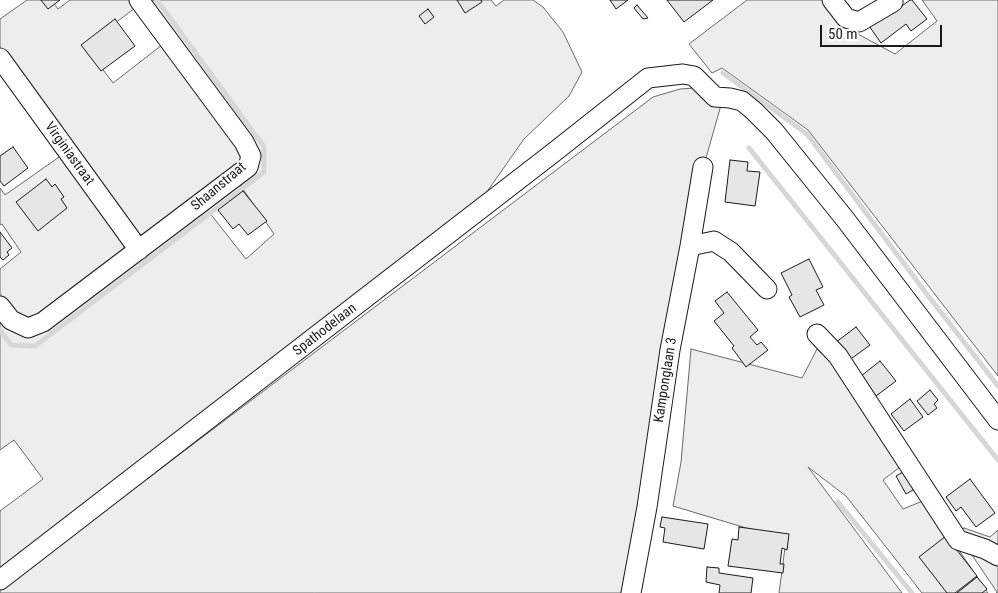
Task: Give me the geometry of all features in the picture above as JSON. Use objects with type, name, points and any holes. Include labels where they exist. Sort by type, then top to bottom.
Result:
[{"type":"street","name":"Shaanstraat","points":[[0,306],[11,320],[28,328],[43,322],[248,167],[252,156],[244,142],[139,0]]},
{"type":"street","points":[[832,0],[846,18],[860,22],[893,2]]},
{"type":"street","name":"Virginiastraat","points":[[0,58],[138,250]]},
{"type":"street","name":"Spathodelaan","points":[[0,580],[648,78],[683,74],[694,76],[715,97],[742,101],[754,111],[774,132],[845,219],[998,420]]},
{"type":"street","name":"Kamponglaan 3","points":[[631,593],[647,508],[670,350],[703,167]]},
{"type":"street","points":[[690,246],[714,241],[731,252],[767,289]]},
{"type":"street","points":[[817,334],[838,356],[958,540],[985,549],[998,556]]},
{"type":"shaded area","points":[[27,0],[51,0],[58,9],[70,0],[129,0],[135,8],[85,46],[113,83],[162,45],[241,148],[241,159],[237,167],[152,231],[142,235],[132,232],[0,48],[0,19]]},
{"type":"shaded area","points":[[148,0],[491,0],[496,6],[504,0],[533,0],[543,7],[563,32],[582,72],[569,96],[524,139],[472,213],[0,574],[0,511],[43,479],[14,440],[0,450],[0,318],[20,334],[205,207],[246,259],[274,234],[238,182],[256,164]]},
{"type":"shaded area","points":[[747,0],[827,0],[843,26],[895,54],[937,21],[922,0],[998,0],[998,376],[808,130],[722,68],[712,73],[689,44]]},
{"type":"shaded area","points":[[695,88],[721,105],[695,197],[629,593],[0,593],[0,590],[653,97],[680,89]]},
{"type":"shaded area","points":[[62,155],[125,245],[122,253],[32,320],[16,315],[0,294],[0,269],[21,252],[2,224],[0,225],[0,188],[5,195]]},
{"type":"shaded area","points":[[691,349],[802,378],[817,349],[836,365],[908,461],[883,480],[903,509],[925,500],[988,593],[922,593],[846,496],[808,467],[902,593],[779,593],[786,540],[673,506],[681,462]]},
{"type":"shaded area","points":[[964,528],[990,537],[998,530],[998,593],[996,593],[957,533]]},
{"type":"building","points":[[41,0],[60,0],[48,9]]},
{"type":"building","points":[[457,0],[481,0],[482,2],[465,13]]},
{"type":"building","points":[[610,0],[628,0],[616,9]]},
{"type":"building","points":[[667,0],[713,0],[684,22]]},
{"type":"building","points":[[910,0],[927,19],[911,31],[906,24],[881,43],[867,23],[895,11]]},
{"type":"building","points":[[637,5],[648,18],[643,19],[634,8]]},
{"type":"building","points":[[428,9],[434,17],[425,24],[419,16]]},
{"type":"building","points":[[115,19],[135,46],[101,71],[81,45]]},
{"type":"building","points":[[13,147],[28,168],[4,186],[0,181],[0,156]]},
{"type":"building","points":[[730,160],[748,162],[747,171],[760,172],[755,206],[725,202]]},
{"type":"building","points":[[46,179],[52,187],[55,184],[64,197],[61,199],[67,208],[38,231],[16,202]]},
{"type":"building","points":[[243,191],[267,221],[248,235],[239,224],[233,229],[218,210]]},
{"type":"building","points":[[0,232],[12,248],[7,252],[9,255],[3,260],[0,257]]},
{"type":"building","points":[[809,259],[823,287],[816,290],[824,305],[800,317],[789,297],[792,295],[781,273]]},
{"type":"building","points":[[727,292],[758,330],[750,337],[757,345],[761,342],[768,350],[746,367],[732,348],[734,346],[714,321],[724,313],[715,301]]},
{"type":"building","points":[[856,327],[870,345],[848,361],[835,343]]},
{"type":"building","points":[[880,361],[896,381],[876,396],[861,376]]},
{"type":"building","points":[[930,390],[938,400],[934,404],[937,408],[928,415],[917,401]]},
{"type":"building","points":[[910,399],[923,417],[904,431],[891,414]]},
{"type":"building","points":[[910,468],[920,486],[906,494],[896,476]]},
{"type":"building","points":[[970,479],[995,513],[976,527],[961,507],[956,511],[946,497]]},
{"type":"building","points":[[662,517],[708,524],[704,549],[663,542],[665,528],[660,527]]},
{"type":"building","points":[[739,527],[789,534],[787,550],[782,548],[780,564],[784,564],[783,573],[728,566],[732,539],[738,540]]},
{"type":"building","points":[[946,536],[977,576],[955,593],[947,593],[919,557]]},
{"type":"building","points":[[707,567],[719,568],[719,573],[753,578],[751,593],[719,593],[720,585],[706,582]]},
{"type":"building","points":[[977,577],[987,589],[982,593],[957,593]]},
{"type":"waterway","points":[[0,330],[11,345],[35,346],[264,172],[264,147],[157,0]]},
{"type":"waterway","points":[[723,73],[807,134],[998,386]]},
{"type":"waterway","points":[[749,148],[998,460]]},
{"type":"waterway","points":[[838,502],[912,593]]}]
